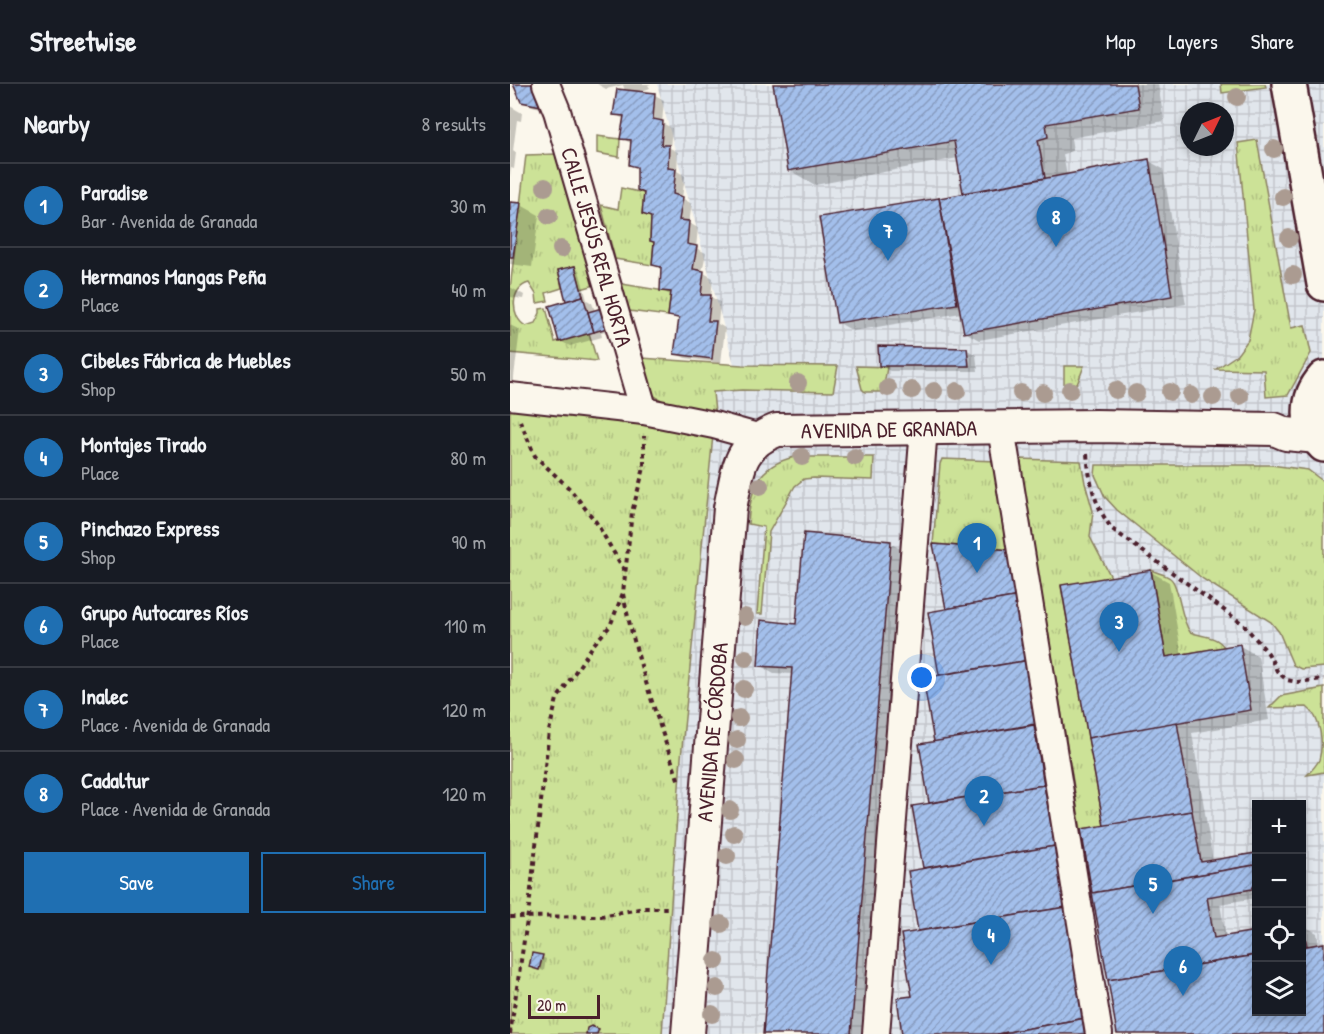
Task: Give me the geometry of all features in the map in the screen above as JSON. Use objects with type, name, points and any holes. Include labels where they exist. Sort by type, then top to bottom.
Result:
[{"type":"main road","points":[[1289,84],[1324,284]]},
{"type":"main road","points":[[1312,84],[1324,151]]},
{"type":"main road","points":[[1317,432],[1315,390],[1324,378]]},
{"type":"street","name":"CALLE JESÚS REAL HORTA","points":[[546,84],[557,111],[644,411]]},
{"type":"street","points":[[516,397],[644,411],[714,425],[761,438]]},
{"type":"street","name":"AVENIDA DE GRANADA","points":[[761,438],[777,430],[1084,426],[1274,429],[1283,419],[1317,432]]},
{"type":"street","points":[[876,1034],[924,428]]},
{"type":"street","points":[[1001,428],[1099,1034]]},
{"type":"street","name":"AVENIDA DE CÓRDOBA","points":[[688,1034],[730,508],[742,456],[761,438]]},
{"type":"path","points":[[516,397],[518,417],[535,456],[570,489],[596,522],[624,571]]},
{"type":"path","points":[[510,1034],[528,916],[549,731],[558,699],[594,644],[610,626],[622,593],[632,512],[644,468],[644,411]]},
{"type":"path","points":[[1084,426],[1092,492],[1100,512],[1112,529],[1243,624],[1268,653],[1277,671],[1287,680],[1297,682],[1324,679]]},
{"type":"path","points":[[622,593],[647,690],[680,783]]},
{"type":"path","points":[[510,918],[601,916],[644,908],[698,907]]},
{"type":"shaded area","points":[[657,84],[1324,84],[1324,1034],[662,1034],[681,758],[715,413],[712,392],[742,365],[734,364]]},
{"type":"green space","points":[[1221,84],[1265,84],[1266,87],[1222,93]]},
{"type":"green space","points":[[597,136],[620,139],[619,157],[597,153]]},
{"type":"green space","points":[[1257,140],[1291,328],[1305,325],[1311,353],[1288,395],[1266,397],[1264,370],[1216,369],[1237,355],[1248,340],[1254,310],[1238,143]]},
{"type":"green space","points":[[557,154],[595,285],[581,289],[575,266],[558,270],[562,288],[546,293],[548,301],[537,303],[536,294],[529,283],[518,290],[515,296],[515,310],[521,322],[526,326],[535,323],[540,309],[546,308],[555,342],[589,333],[597,361],[510,353],[510,289],[526,155]]},
{"type":"green space","points":[[621,188],[644,193],[642,214],[651,217],[650,241],[654,242],[652,265],[615,259],[601,205],[618,209]]},
{"type":"green space","points":[[622,284],[671,292],[668,316],[629,311]]},
{"type":"green space","points":[[641,358],[742,365],[838,366],[833,392],[742,390],[713,392],[715,413],[668,404],[651,394]]},
{"type":"green space","points":[[856,366],[887,367],[883,392],[865,392],[862,389]]},
{"type":"green space","points":[[1064,366],[1084,366],[1078,382],[1064,394]]},
{"type":"green space","points":[[510,399],[714,425],[681,758],[662,1034],[510,1034]]},
{"type":"green space","points":[[795,457],[874,457],[873,480],[814,478],[804,479],[795,486],[769,532],[762,614],[757,614],[764,527],[748,524],[751,500],[758,481],[764,473],[772,466]]},
{"type":"green space","points":[[942,459],[997,461],[1012,550],[933,544]]},
{"type":"green space","points":[[1019,459],[1081,461],[1093,511],[1090,537],[1111,577],[1061,586],[1104,826],[1081,829]]},
{"type":"green space","points":[[1096,465],[1271,465],[1308,470],[1324,482],[1324,667],[1301,669],[1293,665],[1279,632],[1271,622],[1203,579],[1117,510],[1105,497],[1095,475]]},
{"type":"green space","points":[[1151,570],[1173,581],[1190,632],[1213,638],[1224,647],[1166,657]]},
{"type":"green space","points":[[1324,688],[1324,772],[1307,775],[1318,762],[1320,754],[1320,732],[1312,712],[1307,707],[1269,708],[1281,696]]},
{"type":"building","points":[[513,84],[539,84],[546,107],[521,102]]},
{"type":"building","points":[[773,84],[1135,84],[1139,108],[1046,124],[1048,137],[1038,140],[1045,178],[963,193],[954,141],[788,171]]},
{"type":"building","points":[[617,89],[655,93],[653,119],[663,121],[661,145],[669,145],[668,168],[676,169],[673,194],[683,197],[679,220],[689,221],[687,244],[697,246],[693,269],[704,271],[701,295],[711,295],[708,321],[716,321],[712,359],[674,354],[679,318],[668,316],[671,292],[660,291],[661,267],[652,265],[654,242],[650,241],[651,217],[642,214],[644,193],[637,190],[637,167],[629,165],[631,140],[620,139],[624,116],[613,115]]},
{"type":"building","points":[[1149,159],[1172,296],[964,333],[939,198]]},
{"type":"building","points":[[939,198],[957,304],[837,323],[819,217]]},
{"type":"building","points":[[510,202],[521,203],[513,257],[510,257]]},
{"type":"building","points":[[575,266],[583,296],[566,301],[558,270]]},
{"type":"building","points":[[583,296],[594,332],[559,342],[549,306]]},
{"type":"building","points":[[602,308],[607,328],[594,332],[588,312]]},
{"type":"building","points":[[878,346],[967,348],[969,366],[879,366]]},
{"type":"building","points":[[804,533],[891,541],[851,1034],[763,1034],[792,668],[758,666],[761,620],[796,624]]},
{"type":"building","points":[[933,544],[1012,550],[1019,596],[946,609]]},
{"type":"building","points":[[1151,570],[1166,657],[1240,644],[1251,710],[1088,738],[1061,585]]},
{"type":"building","points":[[1019,596],[1030,660],[939,675],[928,612]]},
{"type":"building","points":[[1030,660],[1041,723],[934,742],[923,678]]},
{"type":"building","points":[[1177,722],[1192,811],[1104,826],[1088,738]]},
{"type":"building","points":[[1034,725],[1044,785],[929,803],[919,744]]},
{"type":"building","points":[[1044,785],[1055,846],[923,868],[912,806]]},
{"type":"building","points":[[1192,811],[1201,862],[1252,854],[1252,866],[1092,893],[1081,829]]},
{"type":"building","points":[[1055,846],[1066,907],[918,931],[908,871]]},
{"type":"building","points":[[1252,866],[1252,889],[1207,897],[1214,938],[1252,932],[1252,956],[1108,980],[1092,893]]},
{"type":"building","points":[[1066,907],[1086,1018],[997,1034],[902,1034],[897,998],[912,996],[901,934]]},
{"type":"building","points":[[1324,943],[1324,1034],[1117,1034],[1108,980],[1252,956],[1252,1016],[1306,1016],[1306,946]]},
{"type":"building","points":[[532,953],[543,955],[539,970],[529,967]]},
{"type":"building","points":[[1086,1018],[1085,1034],[997,1034]]},
{"type":"building","points":[[591,1026],[599,1029],[597,1034],[586,1034],[587,1028]]},
{"type":"place","name":"Cadaltur","points":[[1056,247]]},
{"type":"place","name":"Inalec","points":[[888,261]]},
{"type":"place","name":"Paradise","points":[[977,573]]},
{"type":"place","name":"Cibeles Fábrica de Muebles","points":[[1119,652]]},
{"type":"place","name":"Hermanos Mangas Peña","points":[[984,826]]},
{"type":"place","name":"Pinchazo Express","points":[[1153,914]]},
{"type":"place","name":"Montajes Tirado","points":[[991,965]]},
{"type":"place","name":"Grupo Autocares Ríos","points":[[1183,996]]}]
